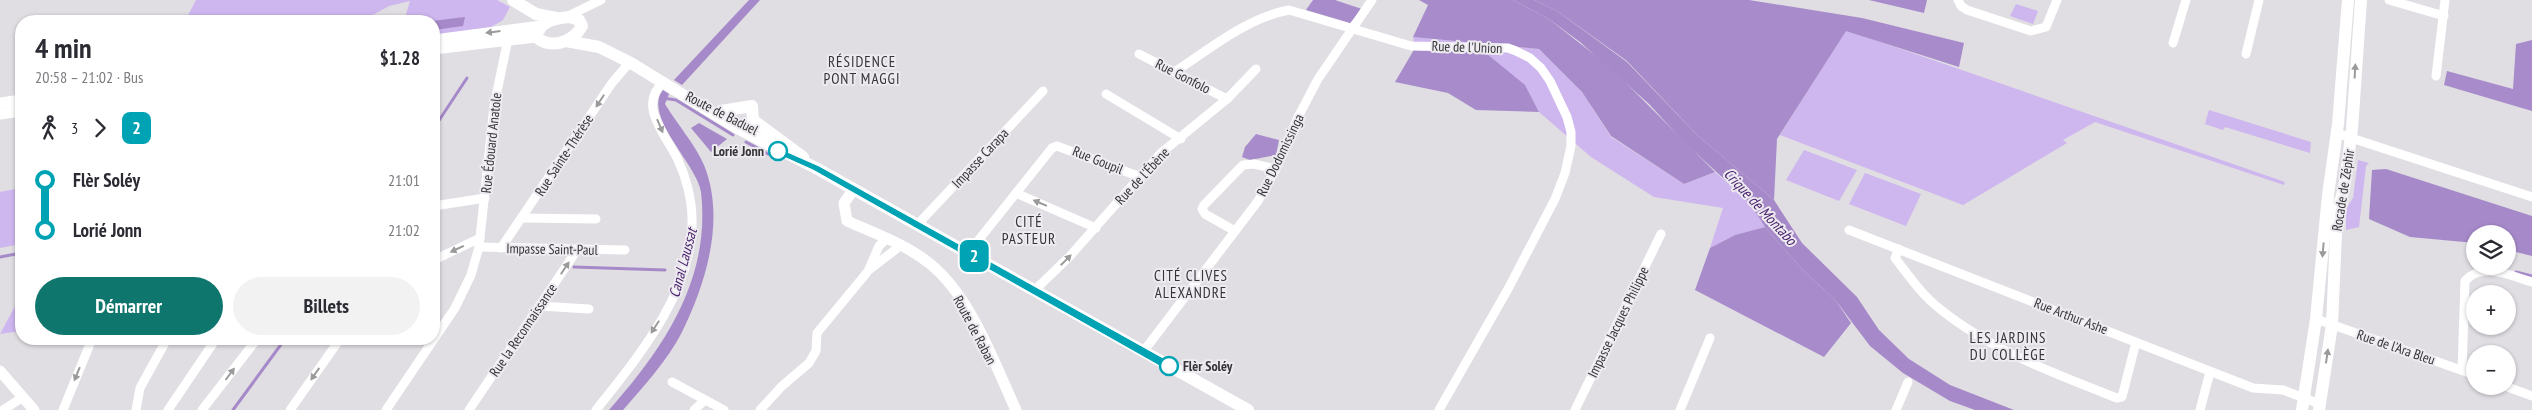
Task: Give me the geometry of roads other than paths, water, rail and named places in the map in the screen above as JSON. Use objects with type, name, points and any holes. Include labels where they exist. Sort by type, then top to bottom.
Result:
[{"type":"main road","points":[[513,0],[536,14],[565,18],[581,23],[582,38]]},
{"type":"main road","name":"Rocade de Zéphir","points":[[2300,401],[2316,319],[2348,0]]},
{"type":"main road","name":"Rocade de Zéphir","points":[[2320,407],[2332,325],[2337,211],[2344,189],[2351,138],[2361,0]]},
{"type":"main road","points":[[536,14],[543,24]]},
{"type":"main road","points":[[536,37],[536,32],[543,24],[565,18]]},
{"type":"main road","name":"Route de Baduel","points":[[536,37],[550,44],[582,38],[670,86],[744,133],[816,168],[918,224],[1248,410]]},
{"type":"main road","name":"Route de Baduel","points":[[670,86],[693,96],[803,157],[816,168]]},
{"type":"main road","points":[[721,111],[737,110],[752,106],[752,120],[790,145],[803,157]]},
{"type":"street","points":[[565,18],[601,0]]},
{"type":"street","name":"Rue Dodomissinga","points":[[1143,352],[1258,201],[1276,169],[1298,117],[1318,79],[1372,0]]},
{"type":"street","points":[[1958,0],[1967,10],[2031,31],[2046,27],[2057,0]]},
{"type":"street","points":[[2173,43],[2186,0]]},
{"type":"street","points":[[2246,54],[2259,0]]},
{"type":"street","points":[[2389,0],[2444,16]]},
{"type":"street","points":[[2436,76],[2445,0]]},
{"type":"street","name":"Rue de l'Union","points":[[1176,71],[1236,32],[1280,11],[1288,10],[1411,46],[1508,48],[1522,53],[1546,71],[1562,105],[1572,145],[1562,183],[1503,300],[1439,410]]},
{"type":"street","points":[[440,39],[543,24]]},
{"type":"street","points":[[440,48],[536,37]]},
{"type":"street","name":"Rue Édouard Anatole","points":[[440,329],[465,291],[480,243],[494,106],[508,39]]},
{"type":"street","name":"Rue Gonfolo","points":[[1139,54],[1176,71],[1227,99]]},
{"type":"street","name":"Rue Sainte-Thérèse","points":[[502,248],[612,83],[629,63]]},
{"type":"street","name":"Rue de l'Ébène","points":[[1035,290],[1096,228],[1138,176],[1161,153],[1227,99],[1256,69]]},
{"type":"street","points":[[596,410],[627,371],[664,314],[679,282],[687,250],[692,221],[688,190],[677,160],[652,106],[659,86],[670,86]]},
{"type":"street","name":"Impasse Carapa","points":[[918,224],[1043,91]]},
{"type":"street","points":[[1106,94],[1180,139]]},
{"type":"street","points":[[0,103],[15,101]]},
{"type":"street","points":[[0,114],[15,112]]},
{"type":"street","points":[[2336,133],[2532,196]]},
{"type":"street","name":"Rue Goupil","points":[[1016,193],[1052,148],[1058,146],[1138,176]]},
{"type":"street","points":[[1235,231],[1206,214],[1202,209],[1204,204],[1243,165],[1254,164],[1276,169]]},
{"type":"street","name":"Route de Raban","points":[[854,189],[844,201],[847,221],[900,246],[930,264],[953,289],[973,322],[1016,410]]},
{"type":"street","points":[[966,251],[973,247],[1016,193],[1096,228]]},
{"type":"street","points":[[440,205],[485,198]]},
{"type":"street","points":[[522,218],[596,220]]},
{"type":"street","name":"Rue Arthur Ashe","points":[[1849,230],[2210,372],[2253,388],[2282,390],[2300,401],[2320,407]]},
{"type":"street","name":"Impasse Jacques Philippe","points":[[1575,410],[1660,234]]},
{"type":"street","points":[[869,270],[879,246],[886,239]]},
{"type":"street","points":[[440,258],[480,243]]},
{"type":"street","name":"Impasse Saint-Paul","points":[[480,243],[502,248],[625,250]]},
{"type":"street","points":[[760,410],[784,383],[800,374],[812,360],[818,347],[817,333],[869,270],[900,246]]},
{"type":"street","points":[[1899,249],[1895,258],[1906,276],[1926,298],[1964,328],[1991,344],[2117,398],[2122,397],[2136,342]]},
{"type":"street","name":"Rue la Reconnaissance","points":[[468,410],[577,250]]},
{"type":"street","points":[[2462,370],[2466,281],[2471,274],[2492,270],[2532,282]]},
{"type":"street","points":[[540,306],[589,309]]},
{"type":"street","name":"Rue de l'Ara Bleu","points":[[2316,319],[2466,372]]},
{"type":"street","points":[[1680,410],[1710,338]]},
{"type":"street","points":[[63,410],[90,345]]},
{"type":"street","points":[[136,410],[140,388],[164,345]]},
{"type":"street","points":[[168,410],[212,345]]},
{"type":"street","points":[[202,410],[252,345]]},
{"type":"street","points":[[290,410],[336,345]]},
{"type":"street","name":"Rue Édouard Anatole","points":[[386,410],[429,345]]},
{"type":"street","points":[[0,371],[34,410]]},
{"type":"street","points":[[2200,410],[2210,372]]},
{"type":"street","points":[[672,382],[724,410]]},
{"type":"street","points":[[1896,410],[1908,382]]},
{"type":"street","points":[[2516,390],[2532,396]]},
{"type":"street","points":[[3,410],[23,397]]},
{"type":"street","points":[[694,410],[705,400]]},
{"type":"water","points":[[749,0],[760,0],[682,85],[674,80]]},
{"type":"water","name":"Crique de Montabo","points":[[1513,0],[1534,0],[1557,11],[1627,62],[1697,135],[1774,200],[1802,243],[1857,297],[1879,330],[1909,359],[1950,385],[2014,410],[1975,410],[1950,401],[1903,373],[1870,346],[1836,301],[1803,270],[1765,227],[1749,202],[1684,142],[1649,104],[1580,42],[1549,19]]},
{"type":"water","points":[[465,17],[463,26],[440,29],[440,20]]},
{"type":"water","points":[[663,90],[669,94],[665,104],[704,165],[713,207],[710,251],[705,273],[690,315],[669,354],[623,410],[609,410],[648,362],[665,337],[691,283],[699,254],[702,224],[701,192],[690,168],[665,126],[660,113],[658,101]]},
{"type":"water","points":[[699,123],[727,139],[711,152],[691,128]]},
{"type":"water","points":[[2386,169],[2532,216],[2532,256],[2516,252],[2516,225],[2466,225],[2466,242],[2410,237],[2369,219],[2372,170]]},
{"type":"waterway","points":[[440,119],[467,78]]},
{"type":"waterway","points":[[663,98],[676,100],[733,135]]},
{"type":"waterway","points":[[746,142],[768,154]]},
{"type":"waterway","points":[[0,257],[15,254]]},
{"type":"waterway","name":"Canal Laussat","points":[[574,267],[665,270]]},
{"type":"waterway","points":[[2516,272],[2532,276]]},
{"type":"waterway","points":[[233,410],[281,345]]},
{"type":"place","name":"Lorié Jonn","points":[[778,151]]},
{"type":"place","name":"Flèr Soléy","points":[[1169,366]]},
{"type":"district","name":"RÉSIDENCE PONT MAGGI","points":[[862,70]]},
{"type":"district","name":"CITÉ PASTEUR","points":[[1029,230]]},
{"type":"district","name":"CITÉ CLIVES ALEXANDRE","points":[[1191,284]]},
{"type":"district","name":"LES JARDINS DU COLLÈGE","points":[[2008,346]]}]
